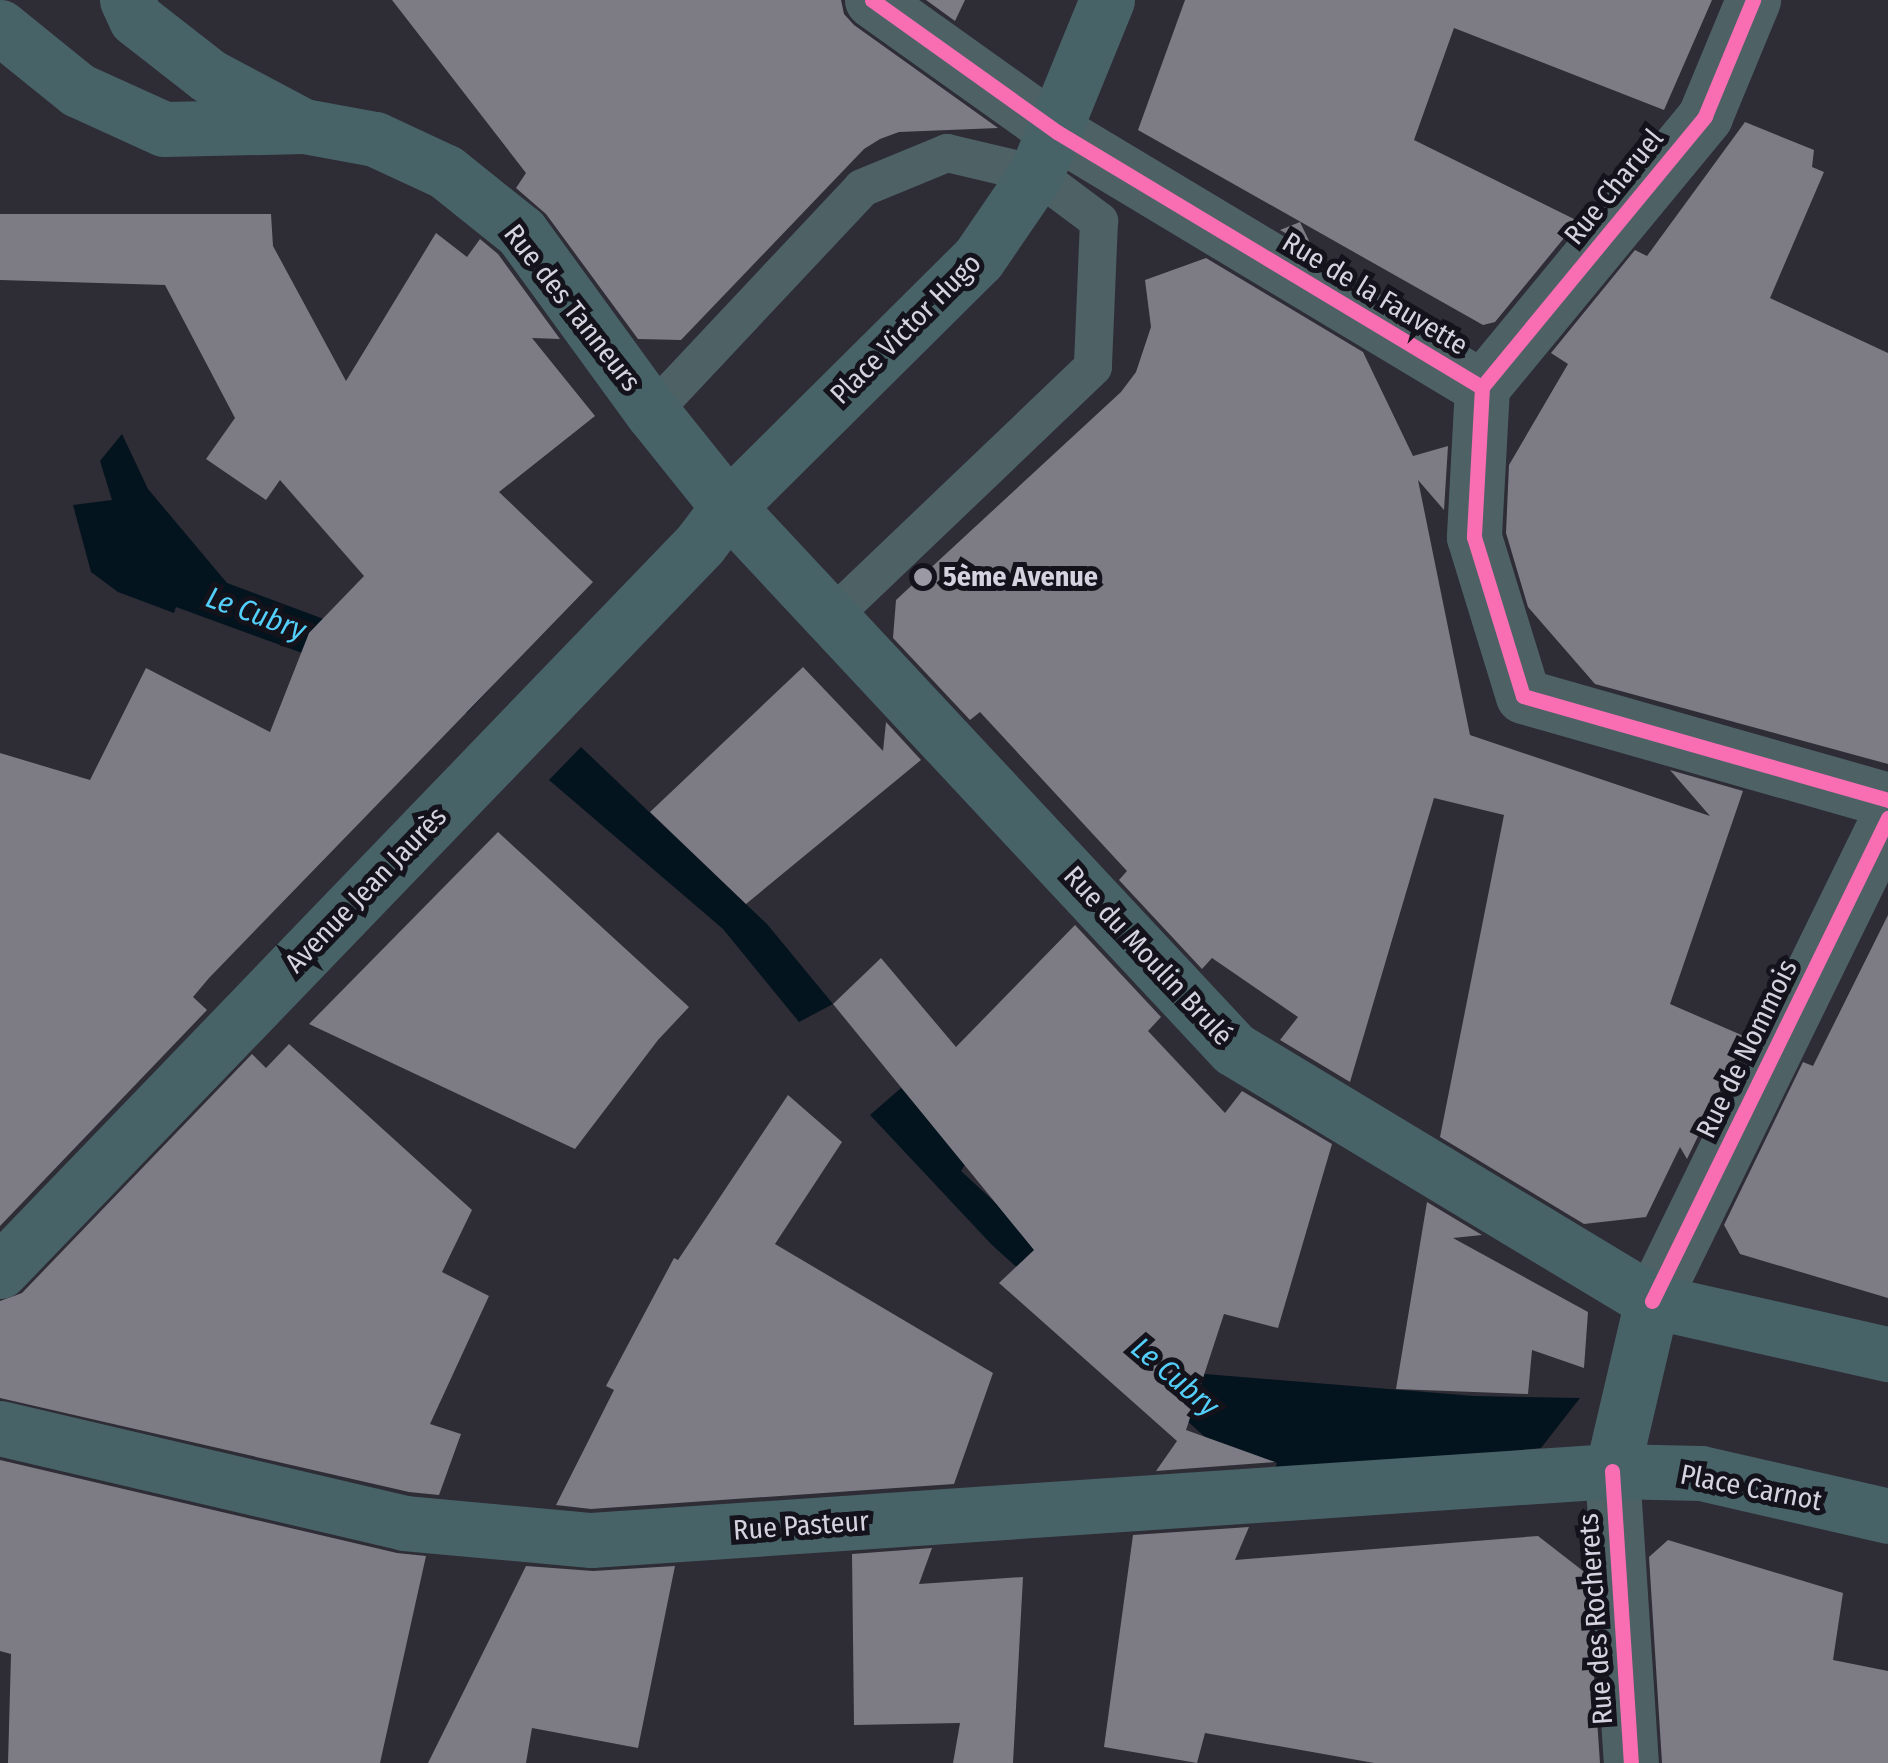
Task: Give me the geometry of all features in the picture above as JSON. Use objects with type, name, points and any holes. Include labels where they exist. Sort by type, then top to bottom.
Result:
[{"type":"main road","points":[[127,0],[136,18],[209,76],[304,126]]},
{"type":"main road","name":"Place Victor Hugo","points":[[728,506],[978,259],[1047,153],[1107,0]]},
{"type":"main road","name":"Rue des Tanneurs","points":[[0,27],[78,90],[164,129],[304,126],[375,140],[446,172],[520,232],[652,412],[728,506]]},
{"type":"main road","name":"Rue du Moulin Brulé","points":[[728,506],[1234,1049],[1652,1301]]},
{"type":"main road","name":"Avenue Jean Jaurès","points":[[0,1270],[700,544],[728,506]]},
{"type":"main road","points":[[1652,1301],[1888,1354]]},
{"type":"main road","name":"Rue de Nommois","points":[[1612,1471],[1652,1301]]},
{"type":"main road","name":"Rue Pasteur","points":[[0,1428],[404,1522],[591,1540],[1612,1471]]},
{"type":"main road","name":"Place Carnot","points":[[1612,1471],[1701,1473],[1888,1516]]},
{"type":"street","name":"Rue de la Fauvette","points":[[872,0],[1047,153],[1482,387],[1474,537],[1523,696],[1888,800]]},
{"type":"street","name":"Rue Charuel","points":[[1482,387],[1705,116],[1753,0]]},
{"type":"street","name":"Rue de Nommois","points":[[1652,1301],[1888,818]]},
{"type":"street","name":"Rue des Rocherets","points":[[1612,1471],[1631,1763]]},
{"type":"lane","points":[[652,412],[862,188],[947,153],[1047,153],[1099,221],[1093,366],[831,617]]},
{"type":"water","name":"Le Cubry","points":[[122,434],[148,489],[227,583],[495,683],[467,713],[176,607],[174,613],[118,592],[91,572],[73,505],[112,500],[100,461]]},
{"type":"water","points":[[581,747],[767,924],[833,1004],[799,1022],[723,929],[549,780]]},
{"type":"water","name":"Le Cubry","points":[[901,1088],[966,1163],[961,1171],[1111,1310],[1115,1304],[1205,1374],[1474,1396],[1580,1398],[1541,1448],[1273,1475],[1277,1463],[1205,1437],[992,1245],[870,1115]]},
{"type":"building","points":[[392,0],[841,0],[844,14],[854,25],[998,128],[899,132],[880,139],[864,149],[681,340],[638,339],[546,214],[516,188],[526,173]]},
{"type":"building","points":[[926,0],[965,0],[955,21]]},
{"type":"building","points":[[1185,0],[1712,0],[1664,110],[1454,28],[1414,140],[1578,221],[1495,322],[1483,325],[1138,130]]},
{"type":"building","points":[[1745,122],[1814,150],[1812,167],[1824,172],[1770,298],[1888,353],[1888,764],[1595,684],[1528,607],[1506,533],[1509,465],[1568,364],[1551,353],[1635,250],[1647,256]]},
{"type":"building","points":[[0,214],[271,214],[273,246],[346,381],[436,233],[467,257],[480,239],[498,254],[560,339],[532,338],[595,416],[499,492],[593,582],[209,978],[193,997],[207,1010],[0,1226],[0,753],[90,780],[146,668],[270,732],[309,633],[364,576],[280,480],[266,500],[206,459],[235,418],[165,285],[0,280]]},
{"type":"building","points":[[1300,222],[1313,249],[1280,230]]},
{"type":"building","points":[[1206,258],[1363,352],[1413,456],[1448,446],[1444,510],[1418,480],[1470,735],[1710,816],[1670,770],[1743,791],[1670,1004],[1746,1037],[1687,1159],[1680,1147],[1646,1217],[1584,1224],[1440,1137],[1504,815],[1434,798],[1350,1082],[1280,1040],[1298,1017],[1212,958],[1202,969],[1119,880],[1127,871],[980,712],[970,720],[893,638],[896,600],[1121,392],[1136,372],[1151,327],[1145,280]]},
{"type":"building","points":[[803,667],[883,751],[886,722],[921,760],[746,904],[650,812]]},
{"type":"building","points":[[498,832],[689,1007],[658,1040],[575,1149],[309,1024]]},
{"type":"building","points":[[1888,915],[1888,1298],[1740,1254],[1724,1225],[1803,1062],[1813,1066]]},
{"type":"building","points":[[1075,925],[1161,1017],[1148,1031],[1225,1113],[1242,1091],[1332,1144],[1278,1328],[1224,1314],[1186,1430],[1275,1462],[1156,1471],[1177,1441],[999,1283],[1034,1250],[833,1004],[881,958],[956,1047]]},
{"type":"building","points":[[289,1044],[472,1210],[442,1272],[489,1296],[430,1424],[461,1434],[439,1495],[409,1492],[0,1398],[0,1301],[22,1293],[252,1054],[266,1068]]},
{"type":"building","points":[[788,1095],[842,1142],[775,1244],[993,1373],[954,1484],[591,1509],[556,1505],[614,1390],[606,1386],[674,1258],[678,1260]]},
{"type":"building","points":[[1427,1202],[1482,1235],[1453,1238],[1588,1312],[1584,1368],[1532,1350],[1528,1394],[1396,1389]]},
{"type":"building","points":[[0,1460],[397,1553],[426,1556],[380,1763],[8,1763],[11,1654],[0,1651]]},
{"type":"building","points":[[1249,1527],[1235,1560],[1538,1536],[1587,1574],[1600,1763],[1374,1763],[1205,1733],[1197,1763],[1104,1747],[1133,1535]]},
{"type":"building","points":[[1668,1540],[1843,1593],[1833,1660],[1888,1671],[1888,1763],[1662,1763],[1649,1557]]},
{"type":"building","points":[[932,1548],[919,1584],[1023,1577],[1013,1763],[953,1763],[960,1723],[854,1725],[852,1554]]},
{"type":"building","points":[[526,1566],[593,1571],[675,1566],[638,1748],[532,1728],[526,1763],[428,1763]]},
{"type":"cycle path","points":[[872,0],[1057,132],[1482,387],[1474,537],[1523,696],[1888,800]]},
{"type":"cycle path","points":[[1482,387],[1705,116],[1753,0]]},
{"type":"cycle path","points":[[1652,1301],[1888,818]]},
{"type":"cycle path","points":[[1612,1471],[1631,1763]]},
{"type":"place","name":"5ème Avenue","points":[[923,577]]}]
